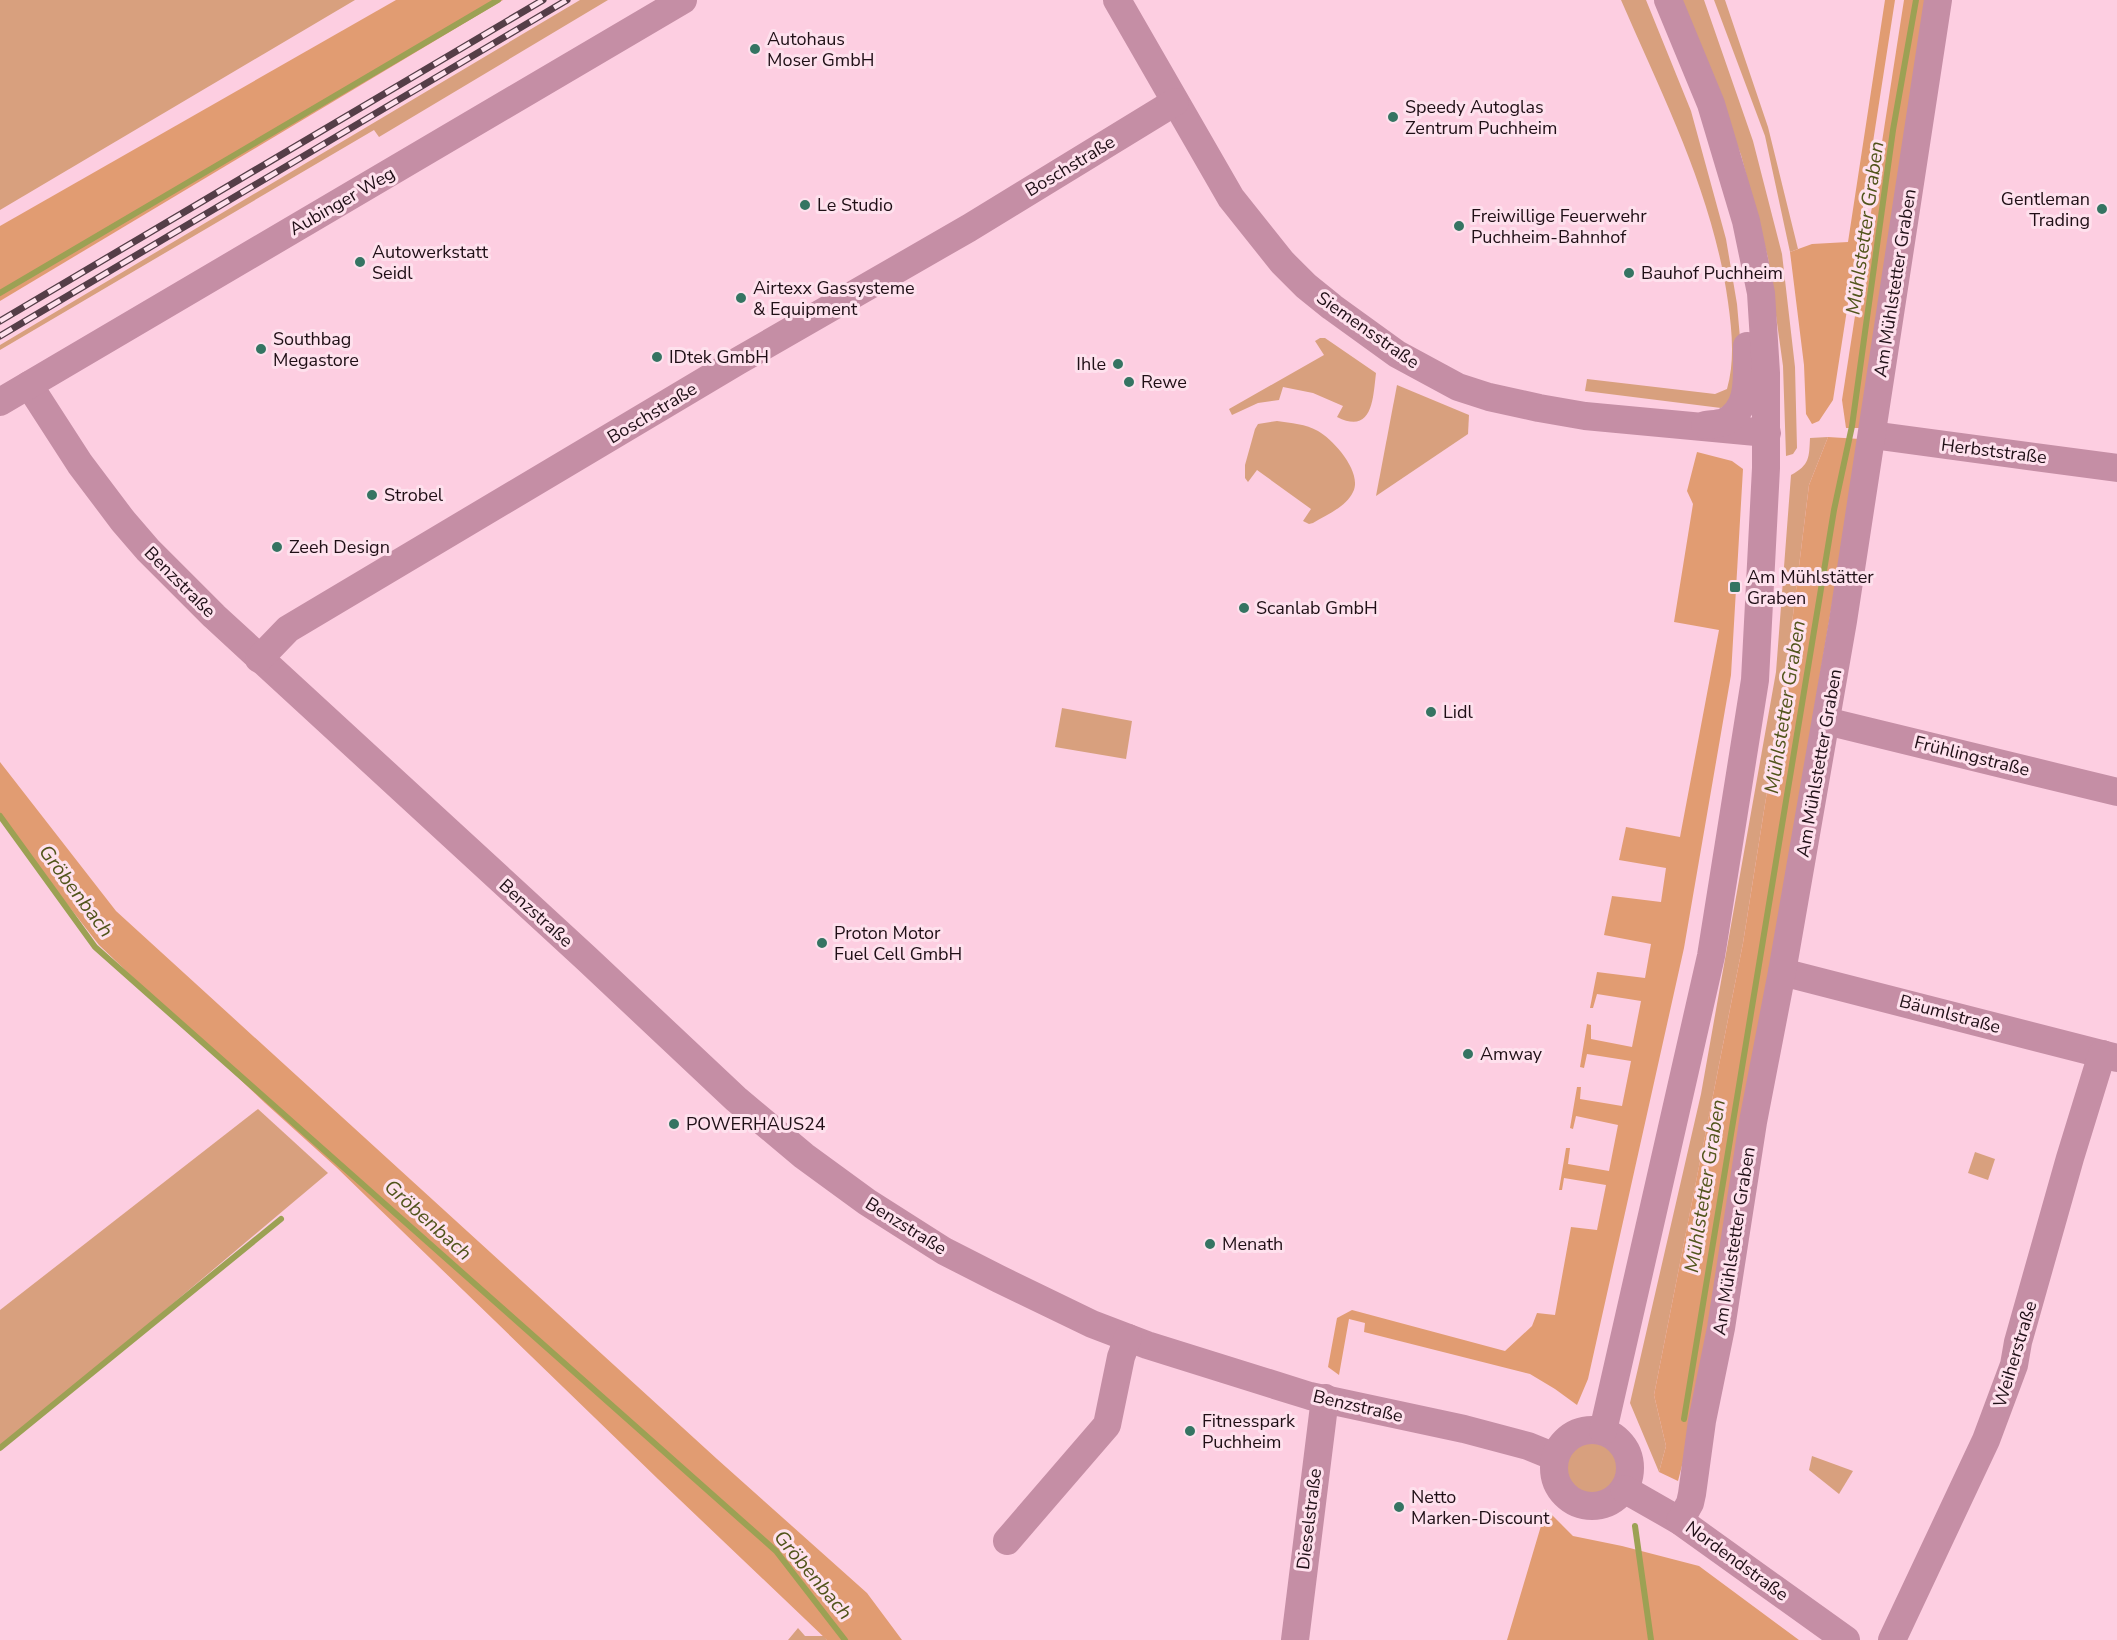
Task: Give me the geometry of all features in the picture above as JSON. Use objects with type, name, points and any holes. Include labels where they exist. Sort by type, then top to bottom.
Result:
[{"type":"street","name":"Aubinger Weg","points":[[0,402],[683,0]]},
{"type":"street","name":"Siemensstraße","points":[[1117,0],[1231,198],[1282,262],[1306,286],[1397,354],[1458,387],[1489,397],[1585,416],[1767,433]]},
{"type":"street","points":[[1604,1431],[1711,956],[1755,680],[1767,433],[1761,293],[1746,221],[1711,104],[1668,0]]},
{"type":"street","name":"Am Mühlstetter Graben","points":[[1680,1521],[1690,1503],[1692,1494],[1702,1421],[1720,1328],[1753,1122],[1826,721],[1938,0]]},
{"type":"street","name":"Boschstraße","points":[[259,659],[288,629],[738,361],[969,228],[1175,102]]},
{"type":"street","points":[[1699,426],[1723,422],[1736,412],[1746,396],[1747,325],[1737,243],[1711,104]]},
{"type":"street","name":"Benzstraße","points":[[29,385],[80,464],[123,521],[148,550],[259,659],[586,958],[736,1099],[804,1156],[867,1202],[944,1251],[1047,1303],[1128,1338],[1310,1396],[1464,1429],[1528,1446],[1555,1457]]},
{"type":"street","name":"Herbststraße","points":[[1872,435],[2117,468]]},
{"type":"street","name":"Frühlingstraße","points":[[1826,721],[2117,792]]},
{"type":"street","name":"Bäumlstraße","points":[[1782,972],[2109,1056]]},
{"type":"street","name":"Weiherstraße","points":[[1892,1640],[1986,1440],[2005,1392],[2070,1158],[2109,1056]]},
{"type":"street","points":[[1007,1541],[1107,1425],[1121,1357],[1128,1338]]},
{"type":"street","name":"Dieselstraße","points":[[1295,1640],[1324,1398]]},
{"type":"street","points":[[1584,1431],[1604,1431],[1620,1442],[1629,1460],[1630,1470],[1624,1489],[1611,1501],[1602,1504],[1593,1506],[1576,1502],[1557,1484],[1554,1475],[1555,1457],[1566,1440],[1574,1434],[1584,1431]]},
{"type":"street","name":"Nordendstraße","points":[[1624,1489],[1680,1521],[1846,1640]]},
{"type":"shaded area","points":[[0,0],[355,0],[0,210]]},
{"type":"shaded area","points":[[396,0],[503,0],[0,301],[0,226]]},
{"type":"shaded area","points":[[580,0],[608,0],[379,137],[374,130],[0,350],[0,345]]},
{"type":"shaded area","points":[[1621,0],[1646,0],[1691,111],[1726,239],[1740,338],[1734,399],[1721,408],[1585,391],[1587,379],[1715,394],[1727,389],[1731,368],[1732,335],[1728,302],[1711,223],[1685,148]]},
{"type":"shaded area","points":[[1681,0],[1704,0],[1753,141],[1782,254],[1795,367],[1797,448],[1793,454],[1786,456],[1783,366],[1768,258],[1741,155]]},
{"type":"shaded area","points":[[1714,0],[1725,0],[1768,127],[1798,249],[1790,252],[1765,136]]},
{"type":"shaded area","points":[[1885,0],[1895,0],[1833,400],[1819,421],[1812,424],[1806,414],[1804,365],[1790,252],[1812,244],[1848,242]]},
{"type":"shaded area","points":[[1904,0],[1930,0],[1860,428],[1846,428],[1842,400]]},
{"type":"shaded area","points":[[1325,338],[1376,373],[1372,403],[1364,418],[1349,421],[1337,417],[1343,406],[1313,393],[1283,387],[1279,400],[1258,403],[1232,415],[1229,409],[1324,355],[1315,341]]},
{"type":"shaded area","points":[[1397,385],[1469,415],[1468,434],[1376,496]]},
{"type":"shaded area","points":[[1277,421],[1298,424],[1325,435],[1339,449],[1351,467],[1355,484],[1350,497],[1335,510],[1313,523],[1303,521],[1311,509],[1257,470],[1248,482],[1245,478],[1245,465],[1255,429],[1258,424]]},
{"type":"shaded area","points":[[1828,437],[1809,485],[1786,672],[1743,943],[1654,1395],[1666,1446],[1659,1472],[1630,1403],[1701,1094],[1776,672],[1791,475],[1805,464],[1810,438]]},
{"type":"shaded area","points":[[1828,437],[1860,439],[1694,1419],[1678,1481],[1659,1472],[1666,1446],[1654,1395],[1743,943],[1786,672],[1809,485]]},
{"type":"shaded area","points":[[1697,452],[1732,461],[1743,469],[1731,675],[1684,948],[1588,1379],[1577,1405],[1530,1374],[1364,1332],[1365,1323],[1349,1319],[1339,1375],[1328,1367],[1337,1318],[1352,1310],[1505,1351],[1532,1326],[1537,1313],[1555,1315],[1571,1227],[1597,1230],[1606,1185],[1564,1178],[1562,1190],[1559,1190],[1566,1148],[1570,1148],[1568,1164],[1609,1171],[1618,1125],[1576,1116],[1573,1129],[1570,1128],[1577,1087],[1581,1087],[1580,1099],[1622,1106],[1631,1061],[1587,1054],[1584,1068],[1580,1067],[1587,1024],[1591,1025],[1591,1039],[1632,1047],[1641,1001],[1597,994],[1593,1008],[1590,1008],[1597,972],[1645,978],[1651,944],[1604,935],[1612,896],[1661,902],[1666,868],[1619,860],[1626,827],[1680,837],[1719,630],[1674,622],[1693,504],[1687,491]]},
{"type":"shaded area","points":[[1062,708],[1132,721],[1126,759],[1055,747]]},
{"type":"shaded area","points":[[0,762],[116,911],[867,1593],[902,1640],[827,1640],[336,1167],[265,1103],[99,945],[0,818]]},
{"type":"shaded area","points":[[258,1109],[328,1173],[0,1449],[0,1310]]},
{"type":"shaded area","points":[[1975,1152],[1995,1159],[1988,1180],[1968,1173]]},
{"type":"shaded area","points":[[1591,1438],[1603,1440],[1616,1451],[1621,1468],[1619,1480],[1608,1493],[1591,1498],[1579,1496],[1566,1485],[1561,1468],[1563,1456],[1574,1443]]},
{"type":"shaded area","points":[[1812,1456],[1853,1471],[1839,1494],[1809,1470]]},
{"type":"shaded area","points":[[1546,1509],[1573,1536],[1699,1566],[1799,1640],[1507,1640]]},
{"type":"shaded area","points":[[798,1628],[805,1636],[824,1636],[827,1640],[788,1640]]},
{"type":"waterway","points":[[0,293],[498,0]]},
{"type":"waterway","name":"Mühlstetter Graben","points":[[1684,1419],[1834,510],[1852,426],[1893,130],[1916,0]]},
{"type":"waterway","name":"Gröbenbach","points":[[0,816],[95,947],[776,1551],[845,1640]]},
{"type":"waterway","points":[[0,1448],[281,1219]]},
{"type":"waterway","name":"Mühlstetter Graben","points":[[1635,1526],[1651,1640]]},
{"type":"railway","points":[[0,321],[543,0]]},
{"type":"railway","points":[[0,336],[567,0]]},
{"type":"place","name":"Autohaus Moser GmbH","points":[[755,49]]},
{"type":"place","name":"Speedy Autoglas Zentrum Puchheim","points":[[1393,117]]},
{"type":"place","name":"Le Studio","points":[[805,205]]},
{"type":"place","name":"Gentleman Trading","points":[[2102,209]]},
{"type":"place","name":"Freiwillige Feuerwehr Puchheim-Bahnhof","points":[[1459,226]]},
{"type":"place","name":"Autowerkstatt Seidl","points":[[360,262]]},
{"type":"place","name":"Bauhof Puchheim","points":[[1629,273]]},
{"type":"place","name":"Airtexx Gassysteme & Equipment","points":[[741,298]]},
{"type":"place","name":"Southbag Megastore","points":[[261,349]]},
{"type":"place","name":"IDtek GmbH","points":[[657,357]]},
{"type":"place","name":"Ihle","points":[[1118,364]]},
{"type":"place","name":"Rewe","points":[[1129,382]]},
{"type":"place","name":"Strobel","points":[[372,495]]},
{"type":"place","name":"Zeeh Design","points":[[277,547]]},
{"type":"place","name":"Am Mühlstätter Graben","points":[[1735,587]]},
{"type":"place","name":"Scanlab GmbH","points":[[1244,608]]},
{"type":"place","name":"Lidl","points":[[1431,712]]},
{"type":"place","name":"Proton Motor Fuel Cell GmbH","points":[[822,943]]},
{"type":"place","name":"Amway","points":[[1468,1054]]},
{"type":"place","name":"POWERHAUS24","points":[[674,1124]]},
{"type":"place","name":"Menath","points":[[1210,1244]]},
{"type":"place","name":"Fitnesspark Puchheim","points":[[1190,1431]]},
{"type":"place","name":"Netto Marken-Discount","points":[[1399,1507]]}]
